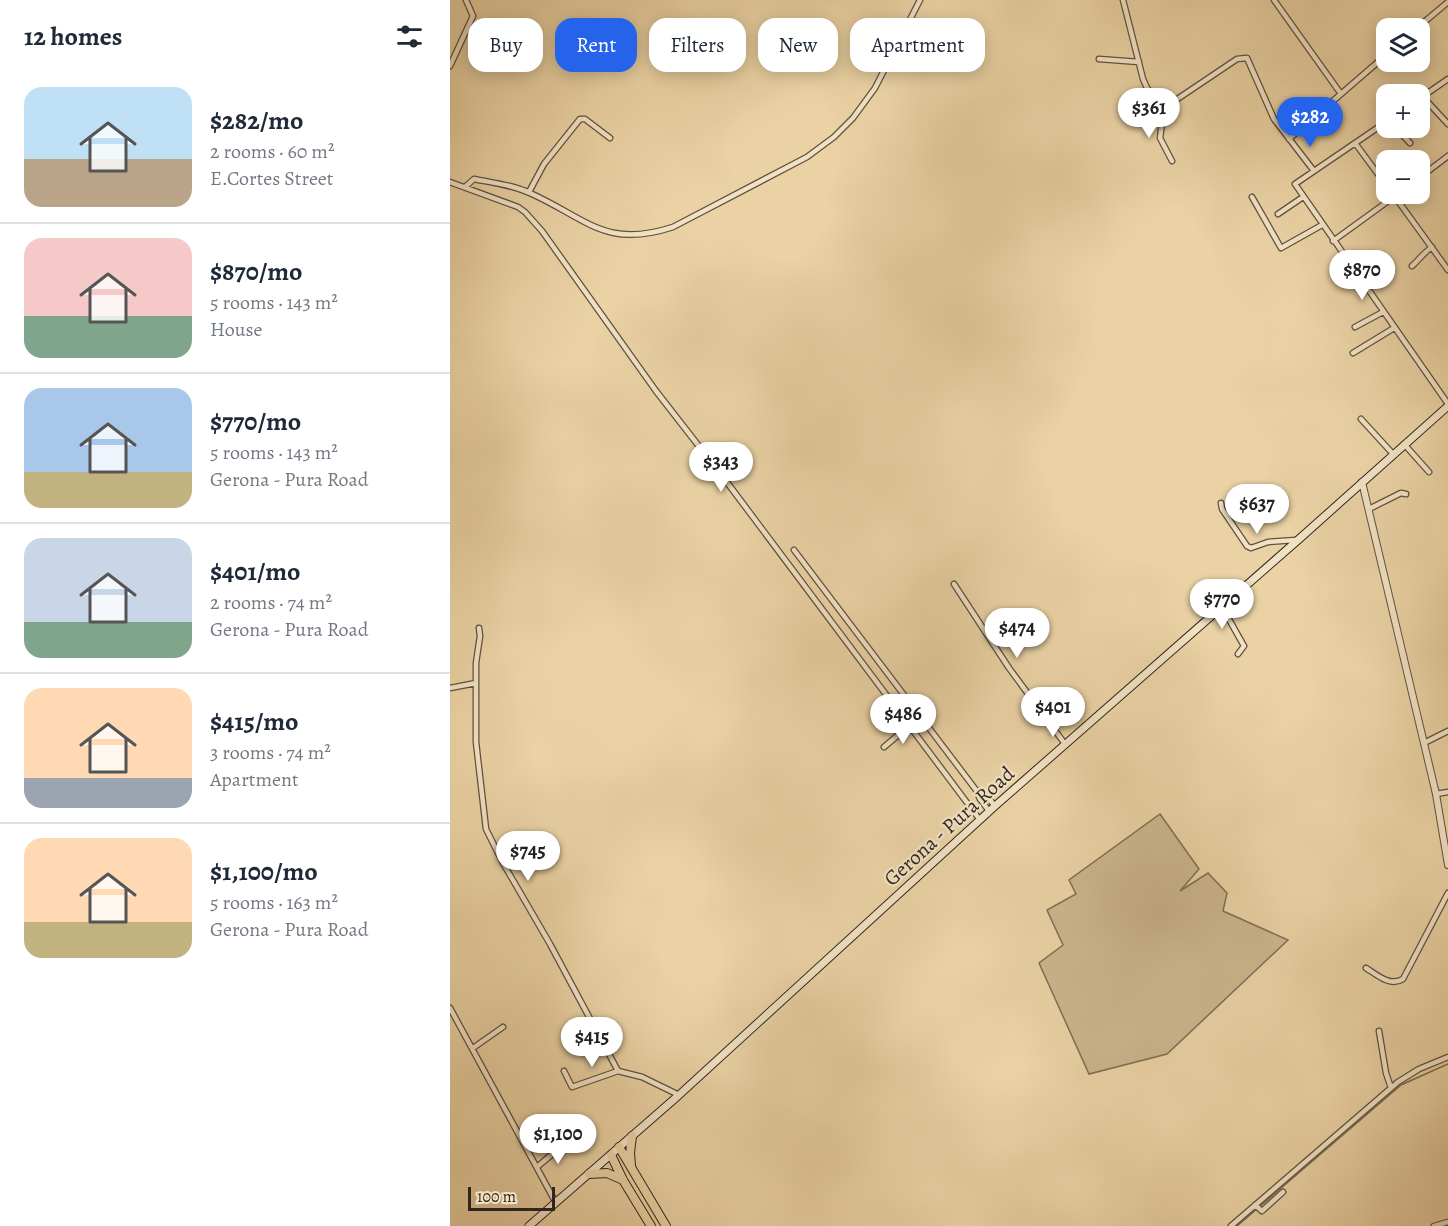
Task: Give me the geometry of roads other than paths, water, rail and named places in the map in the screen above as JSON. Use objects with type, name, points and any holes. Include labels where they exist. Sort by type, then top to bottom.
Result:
[{"type":"highway","points":[[632,1136],[630,1153],[632,1168]]},
{"type":"highway","points":[[619,1147],[666,1226]]},
{"type":"highway","points":[[610,1155],[651,1226]]},
{"type":"highway","points":[[589,1174],[607,1173],[623,1180]]},
{"type":"main road","name":"Gerona - Pura Road","points":[[529,1226],[679,1095],[992,808],[1298,540],[1448,405]]},
{"type":"street","points":[[450,66],[473,16],[466,0]]},
{"type":"street","points":[[465,187],[474,179],[529,192],[592,227],[620,234],[654,233],[673,227],[807,157],[834,137],[853,118],[875,88],[920,0]]},
{"type":"street","points":[[1123,0],[1138,62],[1147,88],[1164,108],[1160,138],[1172,161]]},
{"type":"street","points":[[1274,0],[1341,94]]},
{"type":"street","points":[[1429,18],[1448,2]]},
{"type":"street","points":[[1164,108],[1237,59],[1245,57],[1250,61],[1274,119],[1314,171]]},
{"type":"street","points":[[1100,59],[1138,62]]},
{"type":"street","points":[[1289,139],[1376,64]]},
{"type":"street","points":[[1430,92],[1448,79]]},
{"type":"street","points":[[1430,107],[1448,124]]},
{"type":"street","points":[[529,192],[544,164],[580,119],[585,119],[610,138]]},
{"type":"street","points":[[1376,129],[1294,184],[1448,405]]},
{"type":"street","points":[[1405,138],[1410,143]]},
{"type":"street","points":[[1355,143],[1376,171]]},
{"type":"street","points":[[1430,170],[1448,156]]},
{"type":"street","points":[[450,182],[505,201],[525,212],[542,231],[656,391],[740,499],[980,820]]},
{"type":"street","points":[[1278,214],[1303,196]]},
{"type":"street","points":[[1252,197],[1281,248],[1322,225]]},
{"type":"street","points":[[1333,241],[1382,204]]},
{"type":"street","points":[[1402,204],[1448,270]]},
{"type":"street","points":[[1412,266],[1422,254],[1432,247]]},
{"type":"street","points":[[1355,327],[1383,312]]},
{"type":"street","points":[[1353,353],[1394,328]]},
{"type":"street","points":[[1361,419],[1393,454]]},
{"type":"street","points":[[1404,444],[1429,472]]},
{"type":"street","points":[[1362,482],[1445,827],[1448,865]]},
{"type":"street","points":[[1369,509],[1401,493],[1406,494]]},
{"type":"street","points":[[1221,503],[1221,509],[1247,546],[1251,548],[1268,542],[1298,540]]},
{"type":"street","points":[[794,550],[976,790],[985,794],[992,808]]},
{"type":"street","points":[[954,584],[1009,668],[1065,744]]},
{"type":"street","points":[[1222,607],[1243,642],[1244,649],[1238,654]]},
{"type":"street","points":[[479,628],[476,742],[486,829],[618,1071]]},
{"type":"street","points":[[450,688],[476,683]]},
{"type":"street","points":[[884,747],[909,726]]},
{"type":"street","points":[[1424,743],[1448,731]]},
{"type":"street","points":[[1436,794],[1448,792]]},
{"type":"street","points":[[1366,968],[1388,981],[1399,982],[1403,979],[1448,893]]},
{"type":"street","points":[[450,1008],[556,1203]]},
{"type":"street","points":[[473,1048],[503,1027]]},
{"type":"street","points":[[1379,1031],[1386,1073],[1391,1088]]},
{"type":"street","points":[[1231,1226],[1257,1207],[1402,1078],[1448,1057]]},
{"type":"street","points":[[564,1071],[572,1087],[618,1071],[642,1077],[679,1095]]},
{"type":"street","points":[[537,1167],[563,1145]]},
{"type":"street","points":[[1257,1207],[1264,1209],[1283,1192]]},
{"type":"street","points":[[1434,1226],[1448,1222]]},
{"type":"waterway","points":[[1237,1226],[1401,1085],[1448,1064]]}]
